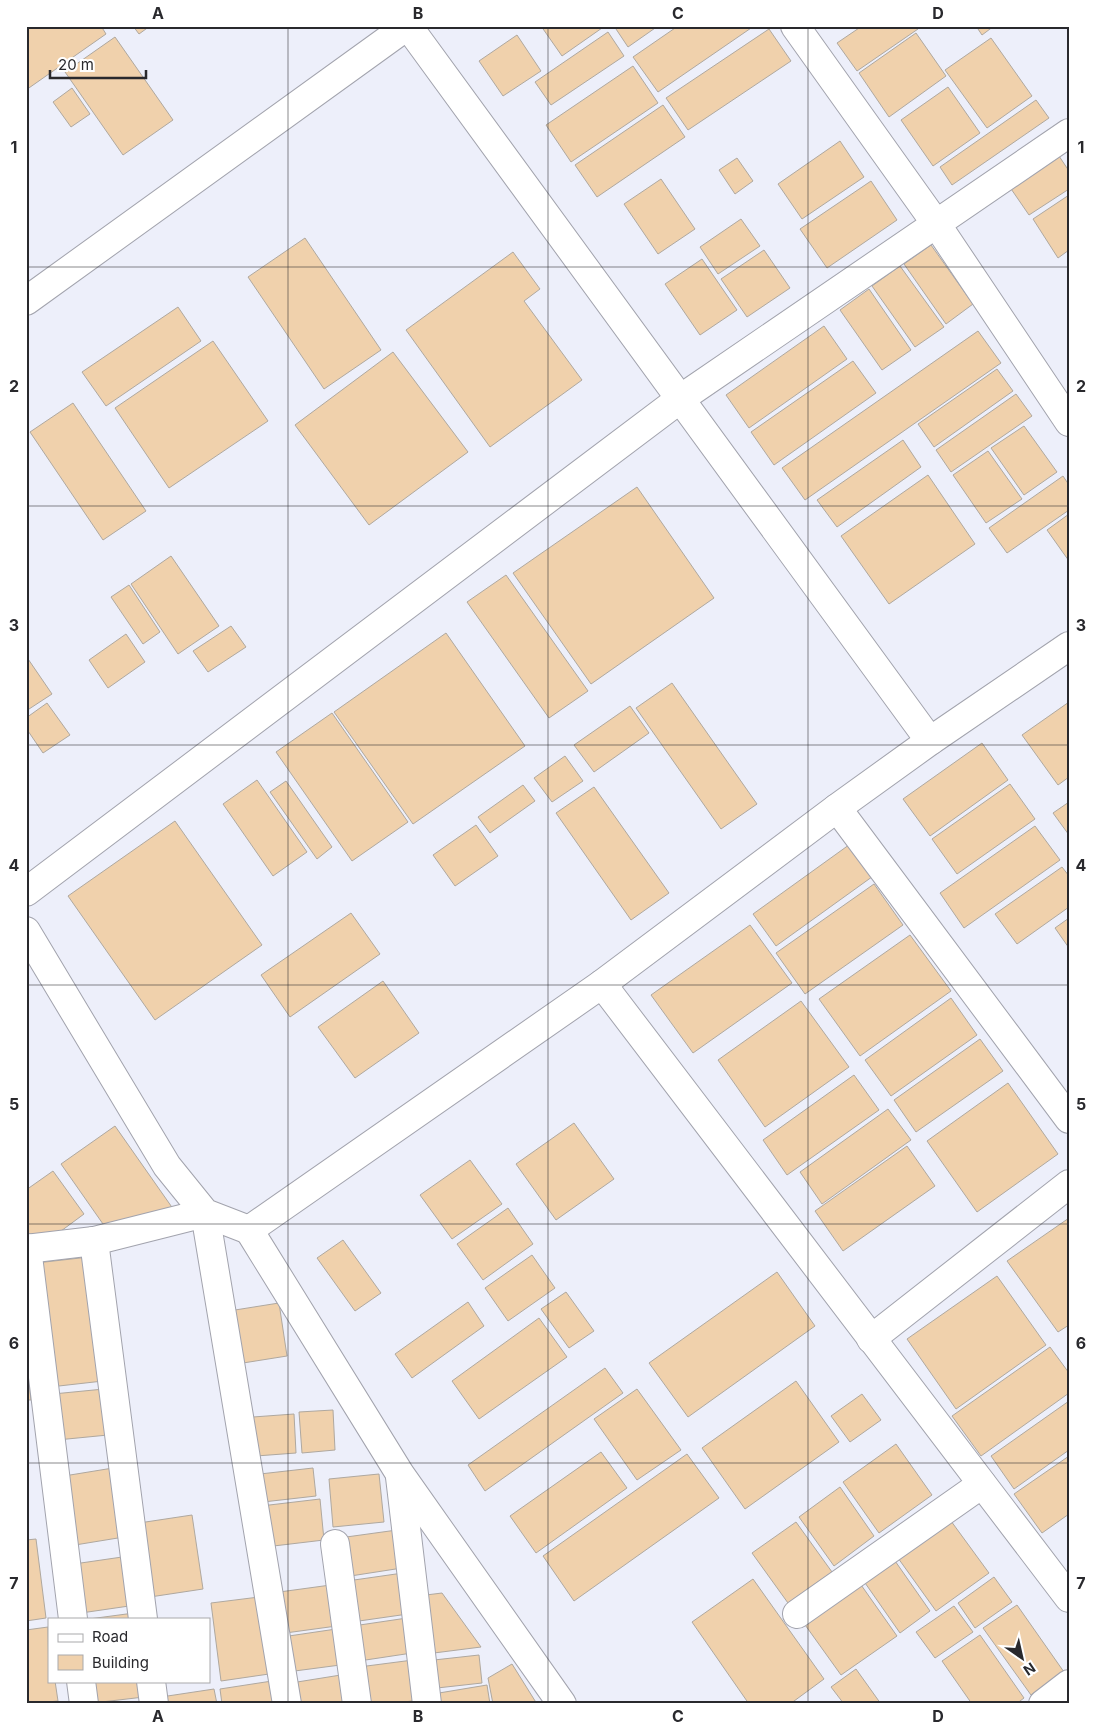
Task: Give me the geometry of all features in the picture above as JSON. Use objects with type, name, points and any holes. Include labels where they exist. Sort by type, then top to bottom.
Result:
[{"type":"street","points":[[26,301],[408,26],[930,741]]},
{"type":"street","points":[[795,26],[937,225],[1069,422]]},
{"type":"street","points":[[26,892],[680,399],[1069,133]]},
{"type":"street","points":[[249,1230],[602,984],[837,808],[930,741],[1069,646]]},
{"type":"street","points":[[837,808],[1069,1119]]},
{"type":"street","points":[[26,931],[166,1166],[205,1213],[249,1230],[400,1474],[562,1704]]},
{"type":"street","points":[[602,984],[1069,1598]]},
{"type":"street","points":[[872,1339],[1069,1184]]},
{"type":"street","points":[[73,1618],[26,1248],[94,1241],[205,1213]]},
{"type":"street","points":[[205,1213],[287,1704]]},
{"type":"street","points":[[94,1241],[143,1618]]},
{"type":"street","points":[[400,1474],[426,1704]]},
{"type":"street","points":[[797,1614],[982,1484]]},
{"type":"street","points":[[336,1544],[357,1704]]},
{"type":"street","points":[[81,1682],[84,1704]]},
{"type":"street","points":[[151,1682],[154,1704]]},
{"type":"street","points":[[1043,1704],[1069,1684]]},
{"type":"building","points":[[26,26],[101,26],[106,34],[26,90]]},
{"type":"building","points":[[133,26],[150,26],[139,34]]},
{"type":"building","points":[[541,26],[600,26],[602,28],[562,56]]},
{"type":"building","points":[[614,26],[658,26],[628,47]]},
{"type":"building","points":[[678,26],[754,26],[658,92],[633,57]]},
{"type":"building","points":[[862,26],[916,26],[918,29],[857,71],[837,43]]},
{"type":"building","points":[[976,26],[994,26],[982,35]]},
{"type":"building","points":[[769,29],[791,61],[688,130],[666,98]]},
{"type":"building","points":[[608,32],[624,56],[551,105],[535,82]]},
{"type":"building","points":[[916,33],[946,76],[889,117],[859,73]]},
{"type":"building","points":[[517,35],[541,71],[503,96],[479,61]]},
{"type":"building","points":[[115,37],[173,120],[123,155],[65,72]]},
{"type":"building","points":[[991,38],[1032,96],[987,128],[945,70]]},
{"type":"building","points":[[633,66],[658,103],[571,162],[546,125]]},
{"type":"building","points":[[948,87],[980,133],[933,166],[901,120]]},
{"type":"building","points":[[72,88],[90,114],[71,127],[53,102]]},
{"type":"building","points":[[1036,100],[1049,118],[952,185],[940,167]]},
{"type":"building","points":[[663,105],[685,137],[597,197],[575,165]]},
{"type":"building","points":[[840,141],[864,177],[802,219],[778,184]]},
{"type":"building","points":[[1055,150],[1069,171],[1069,189],[1029,215],[1007,183]]},
{"type":"building","points":[[737,158],[753,181],[735,194],[719,170]]},
{"type":"building","points":[[661,179],[695,229],[658,254],[624,204]]},
{"type":"building","points":[[871,181],[897,220],[827,268],[800,229]]},
{"type":"building","points":[[1069,195],[1069,250],[1058,258],[1033,219]]},
{"type":"building","points":[[741,219],[760,246],[718,274],[700,247]]},
{"type":"building","points":[[305,238],[381,350],[324,389],[248,277]]},
{"type":"building","points":[[931,245],[973,304],[946,324],[904,264]]},
{"type":"building","points":[[764,250],[790,288],[747,317],[721,279]]},
{"type":"building","points":[[513,252],[540,289],[524,301],[582,380],[490,447],[406,330]]},
{"type":"building","points":[[702,259],[737,310],[700,335],[665,284]]},
{"type":"building","points":[[900,266],[944,327],[915,347],[872,286]]},
{"type":"building","points":[[869,289],[911,350],[882,370],[840,310]]},
{"type":"building","points":[[178,307],[201,341],[106,406],[82,372]]},
{"type":"building","points":[[824,326],[847,359],[749,428],[726,395]]},
{"type":"building","points":[[978,331],[1001,363],[805,500],[782,468]]},
{"type":"building","points":[[213,341],[268,421],[169,488],[115,408]]},
{"type":"building","points":[[393,352],[468,452],[369,525],[295,425]]},
{"type":"building","points":[[853,361],[876,393],[774,465],[751,432]]},
{"type":"building","points":[[997,369],[1013,391],[934,447],[918,424]]},
{"type":"building","points":[[1016,394],[1032,416],[951,472],[936,450]]},
{"type":"building","points":[[73,403],[146,511],[103,540],[30,432]]},
{"type":"building","points":[[1024,426],[1057,472],[1024,495],[991,448]]},
{"type":"building","points":[[903,440],[921,467],[837,527],[817,500]]},
{"type":"building","points":[[988,451],[1022,499],[986,523],[953,475]]},
{"type":"building","points":[[928,475],[975,544],[889,604],[841,536]]},
{"type":"building","points":[[1063,476],[1069,485],[1069,510],[1007,553],[989,528]]},
{"type":"building","points":[[637,487],[714,598],[591,684],[513,573]]},
{"type":"building","points":[[1069,514],[1069,561],[1047,530]]},
{"type":"building","points":[[171,556],[219,626],[178,654],[131,584]]},
{"type":"building","points":[[506,575],[588,691],[549,718],[467,602]]},
{"type":"building","points":[[129,585],[160,632],[143,644],[111,597]]},
{"type":"building","points":[[231,626],[246,647],[208,672],[193,651]]},
{"type":"building","points":[[446,633],[525,746],[413,824],[334,712]]},
{"type":"building","points":[[126,634],[145,662],[108,688],[89,660]]},
{"type":"building","points":[[26,656],[52,694],[26,711]]},
{"type":"building","points":[[672,683],[757,804],[721,829],[636,708]]},
{"type":"building","points":[[1069,702],[1069,777],[1058,785],[1022,735]]},
{"type":"building","points":[[47,703],[70,735],[43,753],[26,728],[26,718]]},
{"type":"building","points":[[630,706],[649,733],[594,772],[574,745]]},
{"type":"building","points":[[332,713],[408,822],[352,861],[276,752]]},
{"type":"building","points":[[982,743],[1008,780],[930,836],[903,799]]},
{"type":"building","points":[[565,756],[583,781],[552,802],[534,778]]},
{"type":"building","points":[[257,780],[307,852],[273,876],[223,804]]},
{"type":"building","points":[[286,781],[332,847],[317,859],[270,792]]},
{"type":"building","points":[[1010,784],[1035,819],[957,874],[932,839]]},
{"type":"building","points":[[523,785],[535,801],[490,833],[478,817]]},
{"type":"building","points":[[594,787],[669,893],[631,920],[556,813]]},
{"type":"building","points":[[1069,802],[1069,835],[1053,813]]},
{"type":"building","points":[[175,821],[262,945],[155,1020],[68,896]]},
{"type":"building","points":[[476,825],[498,856],[455,886],[433,855]]},
{"type":"building","points":[[1035,826],[1060,860],[964,928],[940,893]]},
{"type":"building","points":[[853,842],[876,874],[776,946],[753,914]]},
{"type":"building","points":[[1062,867],[1069,876],[1069,907],[1017,944],[995,914]]},
{"type":"building","points":[[874,884],[903,925],[805,994],[776,953]]},
{"type":"building","points":[[351,913],[380,954],[290,1017],[261,975]]},
{"type":"building","points":[[1069,918],[1069,948],[1055,928]]},
{"type":"building","points":[[750,925],[792,983],[693,1053],[651,995]]},
{"type":"building","points":[[910,935],[951,991],[860,1056],[819,999]]},
{"type":"building","points":[[383,981],[419,1033],[355,1078],[318,1027]]},
{"type":"building","points":[[951,998],[977,1035],[891,1096],[865,1060]]},
{"type":"building","points":[[801,1001],[849,1067],[765,1127],[718,1060]]},
{"type":"building","points":[[980,1039],[1003,1071],[916,1132],[894,1100]]},
{"type":"building","points":[[854,1075],[879,1110],[787,1175],[763,1140]]},
{"type":"building","points":[[1008,1083],[1058,1154],[977,1212],[927,1141]]},
{"type":"building","points":[[888,1109],[911,1140],[822,1204],[800,1172]]},
{"type":"building","points":[[574,1123],[614,1179],[556,1220],[516,1164]]},
{"type":"building","points":[[115,1126],[176,1213],[103,1224],[61,1164]]},
{"type":"building","points":[[907,1146],[935,1186],[843,1251],[815,1211]]},
{"type":"building","points":[[470,1160],[502,1204],[452,1239],[420,1195]]},
{"type":"building","points":[[53,1171],[84,1214],[61,1231],[26,1235],[26,1190]]},
{"type":"building","points":[[508,1208],[533,1244],[483,1280],[457,1244]]},
{"type":"building","points":[[1069,1218],[1069,1325],[1058,1332],[1007,1261]]},
{"type":"building","points":[[343,1240],[381,1293],[355,1311],[317,1258]]},
{"type":"building","points":[[532,1255],[555,1288],[508,1321],[485,1288]]},
{"type":"building","points":[[89,1257],[103,1381],[50,1387],[36,1263]]},
{"type":"building","points":[[777,1272],[815,1326],[688,1417],[649,1363]]},
{"type":"building","points":[[997,1276],[1046,1345],[956,1409],[907,1339]]},
{"type":"building","points":[[566,1292],[594,1331],[569,1348],[541,1309]]},
{"type":"building","points":[[468,1302],[484,1326],[412,1378],[395,1354]]},
{"type":"building","points":[[279,1303],[287,1356],[243,1363],[235,1310]]},
{"type":"building","points":[[539,1318],[567,1357],[479,1419],[452,1381]]},
{"type":"building","points":[[1050,1347],[1069,1373],[1069,1393],[981,1456],[952,1416]]},
{"type":"building","points":[[26,1359],[31,1400],[26,1400]]},
{"type":"building","points":[[605,1368],[623,1393],[485,1491],[468,1465]]},
{"type":"building","points":[[796,1381],[839,1442],[745,1509],[702,1448]]},
{"type":"building","points":[[104,1389],[108,1435],[57,1440],[53,1394]]},
{"type":"building","points":[[637,1389],[681,1450],[637,1480],[594,1419]]},
{"type":"building","points":[[862,1394],[881,1420],[850,1442],[831,1416]]},
{"type":"building","points":[[1069,1401],[1069,1450],[1014,1489],[991,1456]]},
{"type":"building","points":[[333,1410],[335,1450],[302,1453],[299,1412]]},
{"type":"building","points":[[294,1414],[296,1453],[256,1456],[253,1417]]},
{"type":"building","points":[[896,1444],[932,1495],[879,1533],[843,1482]]},
{"type":"building","points":[[601,1452],[627,1488],[536,1553],[510,1516]]},
{"type":"building","points":[[687,1454],[719,1498],[574,1601],[543,1556]]},
{"type":"building","points":[[1069,1456],[1069,1514],[1042,1533],[1014,1494]]},
{"type":"building","points":[[113,1468],[124,1537],[75,1545],[64,1476]]},
{"type":"building","points":[[313,1468],[316,1496],[263,1502],[260,1474]]},
{"type":"building","points":[[379,1474],[384,1522],[333,1527],[329,1479]]},
{"type":"building","points":[[840,1487],[874,1536],[834,1566],[799,1517]]},
{"type":"building","points":[[320,1499],[324,1540],[265,1547],[261,1506]]},
{"type":"building","points":[[192,1515],[203,1589],[150,1597],[139,1523]]},
{"type":"building","points":[[951,1521],[989,1573],[936,1611],[898,1558]]},
{"type":"building","points":[[796,1522],[832,1572],[788,1603],[752,1553]]},
{"type":"building","points":[[397,1530],[402,1568],[344,1577],[339,1538]]},
{"type":"building","points":[[36,1539],[46,1618],[26,1621],[26,1540]]},
{"type":"building","points":[[129,1556],[136,1605],[81,1613],[74,1564]]},
{"type":"building","points":[[893,1558],[930,1611],[900,1633],[863,1580]]},
{"type":"building","points":[[403,1573],[408,1614],[352,1622],[347,1581]]},
{"type":"building","points":[[994,1577],[1012,1602],[975,1628],[958,1603]]},
{"type":"building","points":[[753,1579],[824,1679],[790,1704],[749,1704],[692,1622]]},
{"type":"building","points":[[859,1582],[897,1636],[841,1675],[803,1622]]},
{"type":"building","points":[[338,1584],[344,1625],[278,1634],[272,1593]]},
{"type":"building","points":[[442,1593],[481,1647],[426,1654],[418,1596]]},
{"type":"building","points":[[259,1597],[269,1674],[221,1681],[211,1603]]},
{"type":"building","points":[[1017,1605],[1064,1672],[1031,1695],[983,1628]]},
{"type":"building","points":[[954,1606],[973,1632],[935,1658],[916,1632]]},
{"type":"building","points":[[134,1613],[134,1618],[96,1618]]},
{"type":"building","points":[[407,1618],[412,1653],[359,1661],[353,1626]]},
{"type":"building","points":[[48,1627],[48,1682],[55,1682],[58,1701],[26,1704],[26,1630]]},
{"type":"building","points":[[343,1628],[348,1664],[287,1672],[282,1637]]},
{"type":"building","points":[[980,1635],[1024,1698],[1016,1704],[972,1704],[942,1661]]},
{"type":"building","points":[[479,1655],[482,1683],[428,1689],[425,1661]]},
{"type":"building","points":[[413,1660],[419,1700],[390,1704],[364,1704],[359,1667]]},
{"type":"building","points":[[512,1664],[537,1704],[493,1704],[488,1678]]},
{"type":"building","points":[[856,1669],[881,1704],[844,1704],[831,1687]]},
{"type":"building","points":[[347,1674],[352,1704],[294,1704],[291,1683]]},
{"type":"building","points":[[272,1681],[275,1704],[222,1704],[220,1689]]},
{"type":"building","points":[[91,1682],[142,1682],[144,1697],[93,1703]]},
{"type":"building","points":[[487,1685],[490,1704],[429,1704],[427,1695]]},
{"type":"building","points":[[214,1689],[217,1704],[162,1704],[161,1697]]}]
